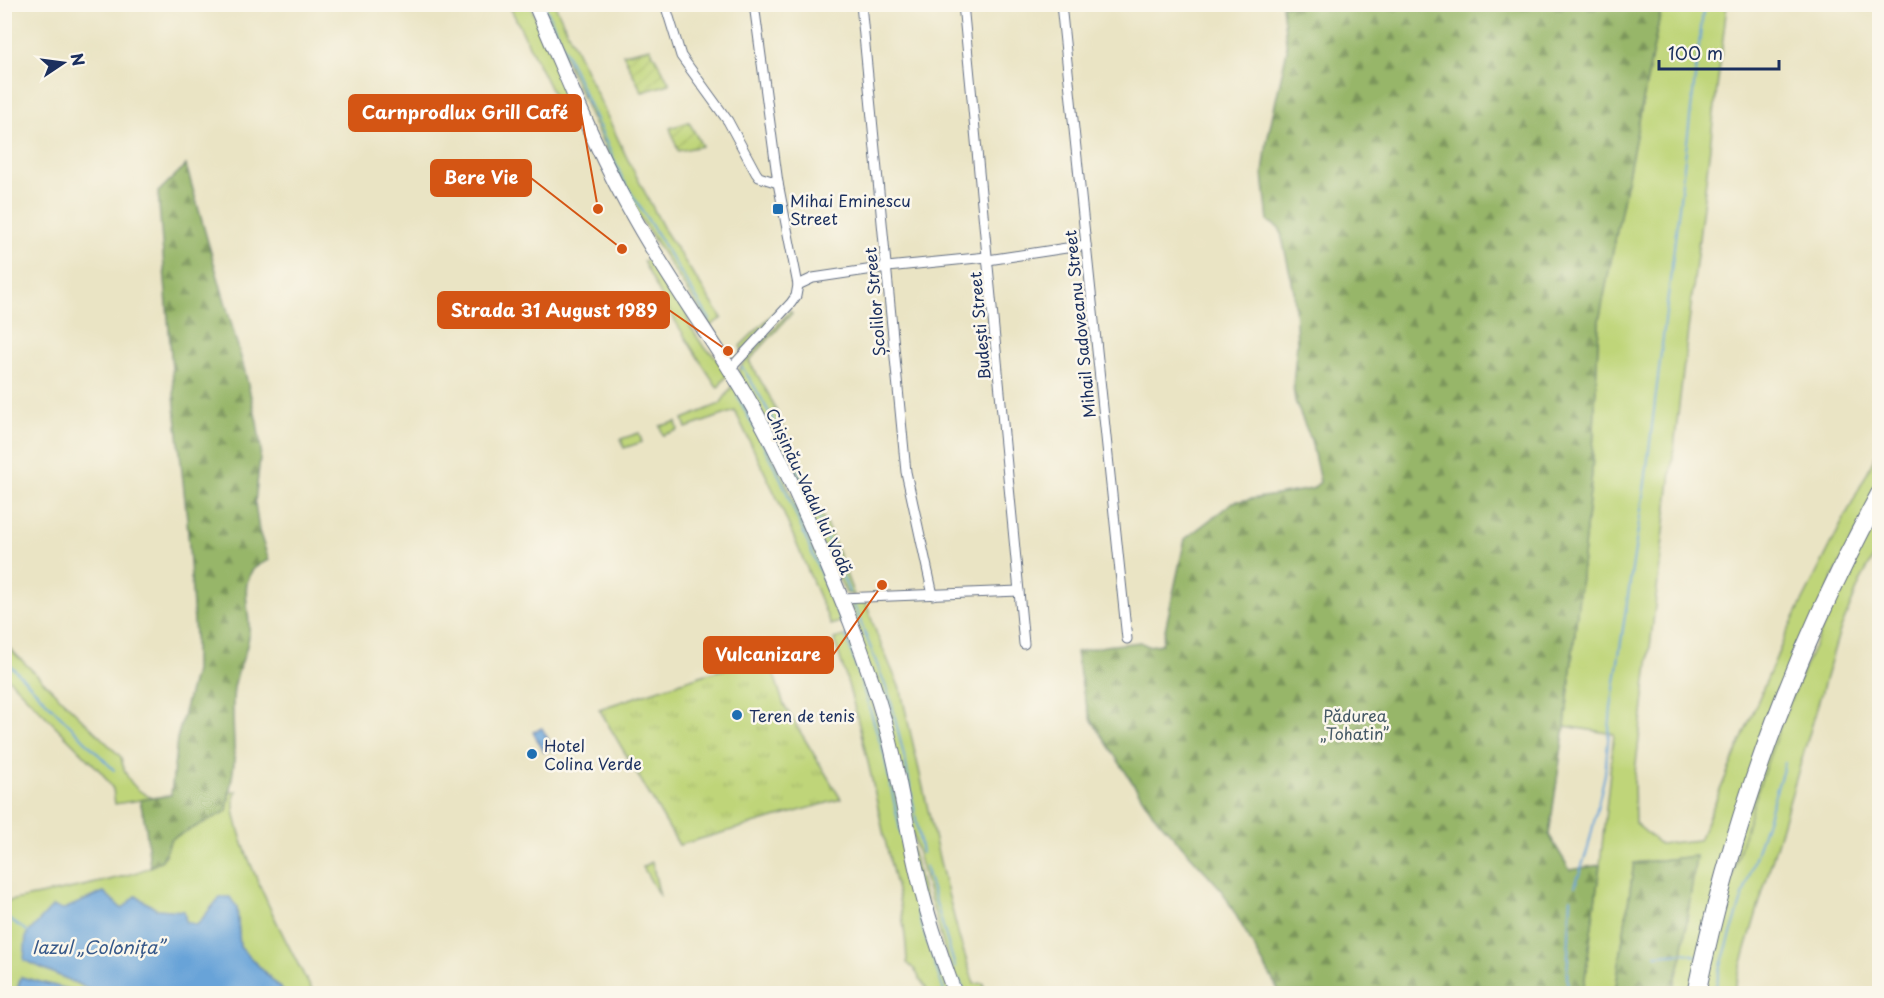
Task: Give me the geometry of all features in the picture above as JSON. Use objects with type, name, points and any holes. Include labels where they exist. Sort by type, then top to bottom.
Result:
[{"type":"highway","points":[[1696,993],[1728,863],[1768,741],[1823,609],[1880,494]]},
{"type":"main road","name":"Chișinău-Vadul lui Vodă","points":[[535,4],[618,189],[643,233],[730,369],[784,466],[841,598],[874,686],[886,726],[918,878],[937,944],[955,993]]},
{"type":"street","points":[[665,4],[681,56],[729,121],[759,177],[778,183]]},
{"type":"street","points":[[730,369],[791,303],[796,296],[798,285],[778,183],[754,4]]},
{"type":"street","name":"Școlilor Street","points":[[861,4],[887,267],[894,368],[906,472],[933,594]]},
{"type":"street","name":"Budești Street","points":[[963,4],[1024,644]]},
{"type":"street","name":"Mihail Sadoveanu Street","points":[[1061,4],[1126,639]]},
{"type":"street","points":[[798,285],[813,278],[887,267],[988,259],[1086,245]]},
{"type":"street","points":[[841,598],[1018,591]]},
{"type":"green space","points":[[509,5],[530,5],[581,119],[568,124]]},
{"type":"green space","points":[[541,5],[555,5],[626,156],[665,231],[722,318],[710,326],[637,213],[619,179]]},
{"type":"green space","name":"Pădurea „Tohatin”","points":[[1282,5],[1662,5],[1599,321],[1592,473],[1565,726],[1549,835],[1570,870],[1600,865],[1583,993],[1280,993],[1221,889],[1153,814],[1091,719],[1084,697],[1076,652],[1140,642],[1148,646],[1162,644],[1185,539],[1233,502],[1312,489],[1320,482],[1311,440],[1295,401],[1293,386],[1297,342],[1294,291],[1280,229],[1268,221],[1263,174],[1267,141],[1287,50]]},
{"type":"green space","points":[[1662,5],[1727,5],[1634,781],[1635,823],[1660,844],[1699,840],[1787,632],[1879,449],[1880,486],[1831,582],[1691,993],[1672,993],[1682,955],[1696,856],[1634,863],[1615,993],[1583,993],[1614,734],[1565,726],[1592,473],[1599,321]]},
{"type":"green space","points":[[650,48],[670,84],[642,92],[623,54]]},
{"type":"green space","points":[[689,122],[702,146],[678,151],[670,128]]},
{"type":"green space","points":[[186,165],[244,368],[257,422],[261,449],[255,503],[259,531],[269,560],[252,571],[247,583],[249,636],[234,688],[234,762],[227,811],[171,839],[162,860],[150,867],[146,828],[140,800],[171,795],[177,739],[195,671],[187,519],[175,406],[158,192]]},
{"type":"green space","points":[[653,259],[686,310],[690,326],[703,346],[716,357],[727,375],[718,388],[678,326],[643,261]]},
{"type":"green space","points":[[790,297],[790,300],[742,351],[740,346]]},
{"type":"green space","points":[[790,311],[792,313],[749,361],[769,395],[833,540],[854,595],[846,593],[739,374],[739,369],[744,362]]},
{"type":"green space","points":[[734,384],[783,475],[845,620],[831,625],[778,500],[735,411],[686,428],[683,419],[720,404]]},
{"type":"green space","points":[[676,422],[678,430],[663,435],[660,426]]},
{"type":"green space","points":[[639,433],[642,442],[624,448],[621,439]]},
{"type":"green space","points":[[1879,509],[1879,547],[1861,580],[1839,633],[1733,993],[1702,994],[1746,829],[1766,764],[1813,647]]},
{"type":"green space","points":[[863,600],[901,691],[959,937],[974,984],[983,983],[986,993],[960,993],[947,959],[850,607],[855,602]]},
{"type":"green space","points":[[851,634],[870,691],[950,993],[929,993],[914,969],[907,963],[902,915],[895,883],[862,737],[834,639]]},
{"type":"green space","points":[[4,643],[121,757],[125,770],[135,787],[153,798],[115,804],[113,789],[102,773],[5,675]]},
{"type":"green space","points":[[768,657],[784,705],[841,799],[679,845],[599,709],[703,675]]},
{"type":"green space","points":[[237,791],[234,805],[238,828],[248,858],[277,923],[314,993],[285,993],[240,947],[237,908],[220,897],[197,925],[186,922],[184,911],[156,909],[136,896],[122,909],[104,892],[62,910],[24,960],[98,993],[82,993],[21,977],[16,993],[5,993],[4,902],[112,879],[151,867],[162,860],[171,839],[227,811],[230,792]]},
{"type":"green space","points":[[1696,856],[1682,955],[1672,993],[1615,993],[1634,863]]},
{"type":"green space","points":[[652,862],[660,897],[643,867]]},
{"type":"water","points":[[542,728],[553,748],[544,752],[533,732]]},
{"type":"water","name":"Iazul „Colonița”","points":[[104,892],[122,909],[136,896],[156,909],[184,911],[186,922],[197,925],[220,897],[230,897],[237,908],[240,947],[285,993],[98,993],[24,960],[26,935],[53,906],[62,910]]},
{"type":"water","name":"Iazul „Colonița”","points":[[21,977],[82,993],[16,993]]},
{"type":"waterway","points":[[544,4],[622,178],[710,320]]},
{"type":"waterway","points":[[1575,886],[1588,848],[1605,774],[1611,708],[1645,483],[1704,4]]},
{"type":"waterway","points":[[742,367],[787,448],[849,592]]},
{"type":"waterway","points":[[737,395],[781,479],[842,624]]},
{"type":"waterway","points":[[854,605],[890,698],[906,764],[922,853]]},
{"type":"waterway","points":[[846,635],[884,754],[918,914],[945,994]]},
{"type":"waterway","points":[[4,659],[114,770]]},
{"type":"waterway","points":[[1714,994],[1785,763]]},
{"type":"waterway","points":[[925,866],[955,967]]},
{"type":"waterway","points":[[1568,994],[1571,898]]},
{"type":"waterway","points":[[4,916],[30,933]]},
{"type":"waterway","points":[[1656,955],[1685,953],[1696,956]]},
{"type":"waterway","points":[[959,979],[965,994]]},
{"type":"place","name":"Carnprodlux Grill Café","points":[[598,209]]},
{"type":"place","name":"Mihai Eminescu Street","points":[[778,209]]},
{"type":"place","name":"Bere Vie","points":[[622,249]]},
{"type":"place","name":"Strada 31 August 1989","points":[[728,351]]},
{"type":"place","name":"Vulcanizare","points":[[882,585]]},
{"type":"place","name":"Teren de tenis","points":[[737,715]]},
{"type":"place","name":"Hotel Colina Verde","points":[[532,754]]}]
